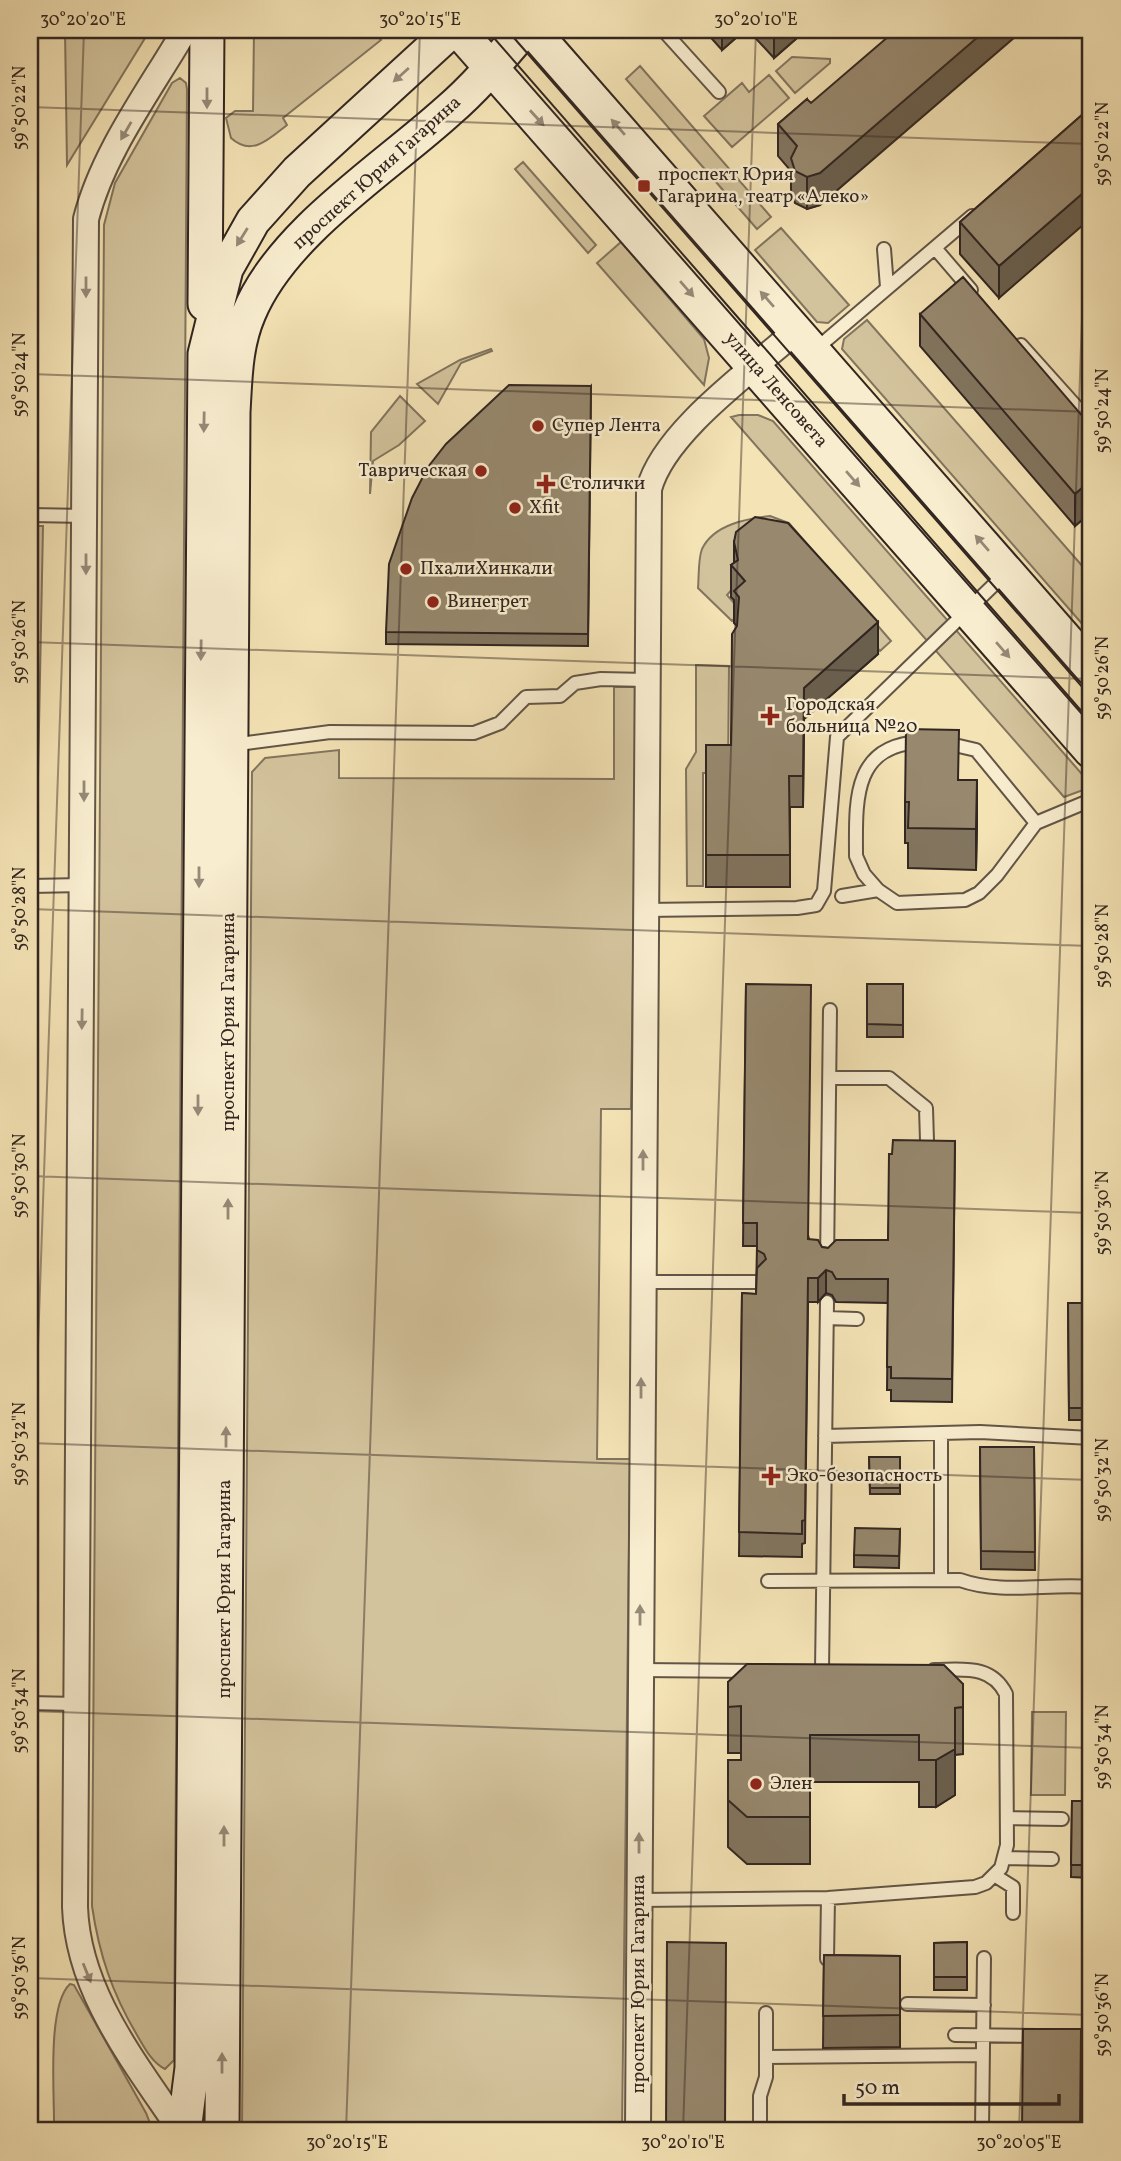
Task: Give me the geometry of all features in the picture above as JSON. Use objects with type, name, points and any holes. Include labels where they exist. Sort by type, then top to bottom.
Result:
[{"type":"main road","points":[[205,354],[206,30]]},
{"type":"main road","name":"проспект Юрия Гагарина","points":[[222,2131],[216,745],[205,354],[226,269],[253,221],[330,140],[452,30]]},
{"type":"main road","name":"улица Ленсовета","points":[[458,30],[1091,751]]},
{"type":"main road","name":"проспект Юрия Гагарина","points":[[182,2131],[192,2055],[216,745],[237,354],[249,313],[271,275],[307,233],[450,110],[524,30]]},
{"type":"main road","points":[[532,30],[1090,666]]},
{"type":"street","points":[[182,2131],[107,2015],[83,1965],[78,1946],[76,1704],[86,219],[93,191],[108,162],[185,30]]},
{"type":"street","name":"проспект Юрия Гагарина","points":[[638,2131],[647,508],[653,472],[677,437],[755,367],[805,341]]},
{"type":"lane","points":[[663,30],[719,92]]},
{"type":"lane","points":[[805,341],[887,287],[981,208]]},
{"type":"lane","points":[[935,248],[978,299]]},
{"type":"lane","points":[[884,249],[887,287]]},
{"type":"lane","points":[[1008,331],[1091,423]]},
{"type":"lane","points":[[30,515],[86,516]]},
{"type":"lane","points":[[644,910],[797,908],[816,905],[824,891],[837,737],[1007,572]]},
{"type":"lane","points":[[216,745],[330,732],[474,733],[500,723],[526,697],[559,696],[575,683],[601,679],[646,680]]},
{"type":"lane","points":[[1036,823],[976,751],[939,741],[892,747],[866,771],[856,803],[856,856],[864,874],[878,890],[897,903],[965,900],[979,893],[997,875],[1036,823],[1091,800]]},
{"type":"lane","points":[[30,886],[83,885]]},
{"type":"lane","points":[[842,896],[878,890]]},
{"type":"lane","points":[[827,1263],[832,1243],[830,1010]]},
{"type":"lane","points":[[830,1078],[889,1078],[926,1108],[927,1141]]},
{"type":"lane","points":[[642,1282],[757,1282]]},
{"type":"lane","points":[[827,1302],[824,1581],[816,1671],[836,1671]]},
{"type":"lane","points":[[827,1318],[857,1319]]},
{"type":"lane","points":[[941,1433],[941,1580]]},
{"type":"lane","points":[[825,1436],[1032,1433],[1091,1438]]},
{"type":"lane","points":[[768,1581],[941,1580],[1014,1588],[1091,1587]]},
{"type":"lane","points":[[639,1670],[770,1671]]},
{"type":"lane","points":[[639,1900],[828,1898],[975,1887],[994,1875],[1005,1858],[1007,1818],[1007,1704],[1001,1685],[985,1672],[919,1670]]},
{"type":"lane","points":[[30,1703],[76,1704]]},
{"type":"lane","points":[[1007,1818],[1062,1819]]},
{"type":"lane","points":[[1005,1858],[1052,1859]]},
{"type":"lane","points":[[994,1875],[1013,1887],[1013,1913]]},
{"type":"lane","points":[[827,1959],[828,1898]]},
{"type":"lane","points":[[982,2131],[984,1958]]},
{"type":"lane","points":[[907,2004],[984,2005]]},
{"type":"lane","points":[[760,2131],[760,2096],[766,2077],[766,2012]]},
{"type":"lane","points":[[955,2035],[1091,2037]]},
{"type":"lane","points":[[766,2057],[983,2055]]},
{"type":"shaded area","points":[[65,30],[150,30],[67,165]]},
{"type":"shaded area","points":[[254,30],[372,30],[381,40],[283,118],[287,125],[274,136],[260,144],[246,146],[231,138],[226,118],[235,111],[253,111]]},
{"type":"shaded area","points":[[792,57],[830,59],[830,63],[795,93],[776,71]]},
{"type":"shaded area","points":[[640,66],[771,217],[757,229],[626,79]]},
{"type":"shaded area","points":[[769,75],[789,98],[732,147],[704,116],[742,83],[749,92]]},
{"type":"shaded area","points":[[180,78],[186,83],[187,89],[174,2060],[165,2069],[149,2054],[120,2004],[98,1940],[92,1906],[104,225],[115,183],[172,83]]},
{"type":"shaded area","points":[[523,162],[596,245],[588,253],[515,169]]},
{"type":"shaded area","points":[[781,228],[849,305],[828,323],[817,322],[755,250]]},
{"type":"shaded area","points":[[621,242],[704,339],[709,358],[704,385],[597,263]]},
{"type":"shaded area","points":[[867,320],[1091,576],[1091,634],[842,349],[844,339]]},
{"type":"shaded area","points":[[491,349],[492,351],[461,363],[438,404],[417,384],[460,360]]},
{"type":"shaded area","points":[[400,396],[425,421],[399,445],[373,461],[370,494],[371,432]]},
{"type":"shaded area","points":[[758,415],[773,421],[1088,781],[1086,789],[1064,797],[731,417]]},
{"type":"shaded area","points":[[770,516],[789,523],[891,641],[880,651],[786,547],[737,556],[731,574],[734,587],[727,595],[741,611],[732,621],[698,588],[702,549],[714,534],[732,524]]},
{"type":"shaded area","points":[[30,526],[43,526],[36,877],[30,877]]},
{"type":"shaded area","points":[[696,665],[729,666],[728,772],[703,773],[703,886],[687,886],[686,769],[696,752]]},
{"type":"shaded area","points":[[614,687],[637,687],[631,1109],[601,1109],[597,1459],[630,1459],[622,2131],[242,2131],[252,772],[265,758],[339,750],[339,778],[614,779]]},
{"type":"shaded area","points":[[1032,1712],[1066,1712],[1065,1795],[1031,1795]]},
{"type":"shaded area","points":[[70,1984],[74,1985],[146,2113],[153,2131],[54,2131],[55,2032],[62,1995]]},
{"type":"building","points":[[896,30],[986,30],[820,173],[807,177],[795,171],[791,158],[797,146],[778,124],[807,99],[811,103]]},
{"type":"building","points":[[1091,107],[1091,186],[999,266],[960,222]]},
{"type":"building","points":[[963,277],[1091,426],[1091,480],[1075,494],[920,314]]},
{"type":"building","points":[[509,385],[591,386],[588,634],[386,632],[389,564],[412,498],[428,467],[446,444]]},
{"type":"building","name":"Городская больница №20","points":[[755,517],[788,523],[878,622],[804,688],[803,776],[789,776],[790,855],[706,855],[706,745],[731,745],[732,634],[737,626],[739,597],[734,591],[745,581],[731,565],[738,560],[734,542],[736,532]]},
{"type":"building","points":[[906,729],[959,730],[958,780],[977,780],[976,829],[908,828],[909,802],[905,802]]},
{"type":"building","points":[[746,984],[811,985],[808,1239],[818,1240],[822,1247],[828,1248],[836,1240],[888,1240],[889,1154],[892,1154],[893,1140],[955,1141],[952,1379],[891,1378],[891,1367],[887,1367],[888,1279],[836,1279],[832,1272],[826,1270],[818,1278],[808,1278],[805,1520],[802,1521],[802,1534],[739,1532],[742,1293],[756,1294],[757,1268],[766,1259],[764,1254],[757,1250],[757,1223],[743,1223]]},
{"type":"building","points":[[867,984],[903,984],[903,1025],[867,1024]]},
{"type":"building","points":[[1068,1303],[1091,1303],[1091,1408],[1069,1408]]},
{"type":"building","points":[[980,1447],[1034,1447],[1035,1552],[981,1551]]},
{"type":"building","points":[[869,1457],[900,1457],[900,1488],[870,1488]]},
{"type":"building","points":[[855,1528],[900,1529],[899,1556],[854,1555]]},
{"type":"building","points":[[747,1664],[944,1665],[963,1684],[963,1707],[955,1708],[955,1749],[936,1760],[919,1760],[919,1735],[810,1735],[810,1817],[747,1817],[728,1800],[728,1760],[741,1760],[741,1706],[728,1707],[728,1682]]},
{"type":"building","points":[[1072,1801],[1091,1801],[1091,1865],[1071,1865]]},
{"type":"building","points":[[667,1942],[726,1943],[725,2131],[666,2131]]},
{"type":"building","points":[[967,1942],[967,1977],[934,1977],[934,1943]]},
{"type":"building","points":[[824,1955],[900,1956],[900,2015],[823,2016]]},
{"type":"building","points":[[1023,2029],[1081,2029],[1080,2131],[1022,2131]]},
{"type":"tram line","points":[[487,30],[1091,722]]},
{"type":"tram line","points":[[507,30],[1091,697]]},
{"type":"place","name":"проспект Юрия Гагарина, театр «Алеко»","points":[[644,186]]},
{"type":"place","name":"Супер Лента","points":[[538,426]]},
{"type":"place","name":"Таврическая","points":[[481,471]]},
{"type":"place","name":"Столички","points":[[546,484]]},
{"type":"place","name":"Xfit","points":[[515,508]]},
{"type":"place","name":"ПхалиХинкали","points":[[406,569]]},
{"type":"place","name":"Винегрет","points":[[433,602]]},
{"type":"place","name":"Городская больница №20","points":[[770,716]]},
{"type":"place","name":"Эко-безопасность","points":[[771,1476]]},
{"type":"place","name":"Элен","points":[[756,1784]]}]
